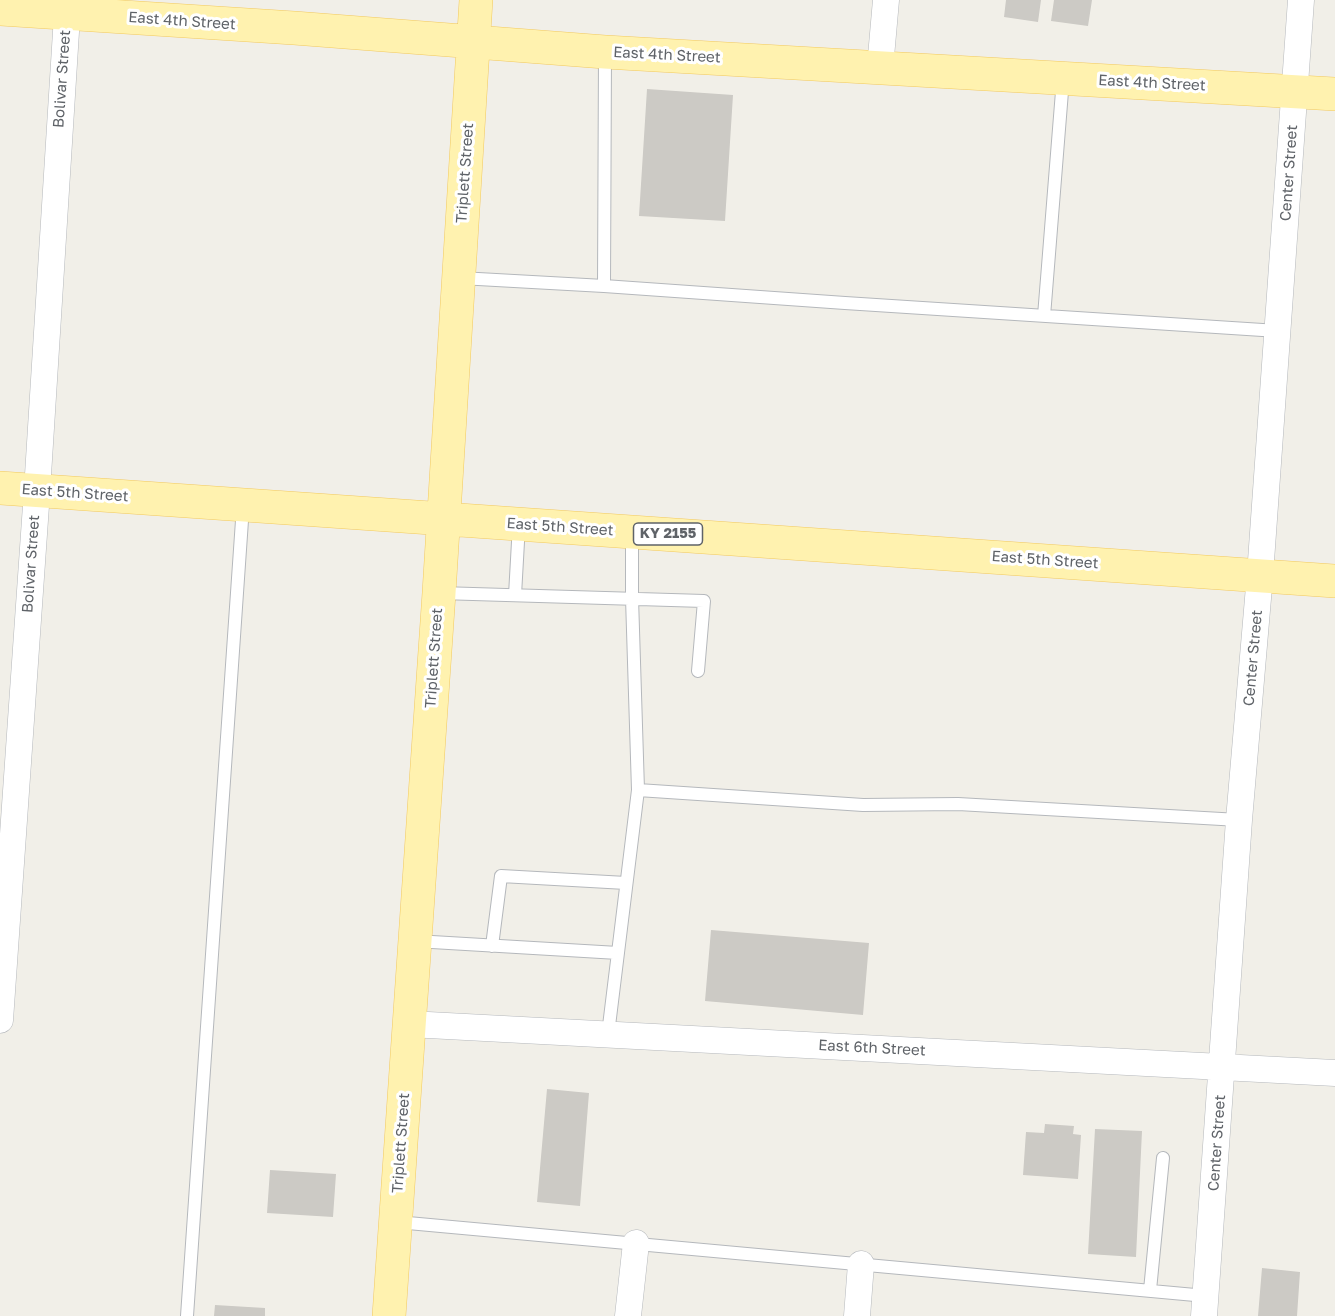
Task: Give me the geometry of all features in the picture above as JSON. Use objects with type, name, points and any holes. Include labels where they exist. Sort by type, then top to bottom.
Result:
[{"type":"main road","name":"Triplett Street","points":[[389,1316],[444,519],[476,0]]},
{"type":"main road","name":"East 4th Street","points":[[0,9],[67,7],[473,43],[1335,94]]},
{"type":"main road","name":"East 5th Street","points":[[0,488],[1335,580]]},
{"type":"street","points":[[880,68],[885,0]]},
{"type":"street","name":"Center Street","points":[[1205,1306],[1239,820],[1260,575],[1302,0]]},
{"type":"street","name":"Bolivar Street","points":[[0,1020],[67,7]]},
{"type":"street","name":"East 6th Street","points":[[409,1024],[1335,1073]]},
{"type":"street","points":[[628,1316],[636,1244]]},
{"type":"street","points":[[857,1316],[861,1264]]},
{"type":"lane","points":[[604,286],[605,52]]},
{"type":"lane","points":[[1044,316],[1063,78]]},
{"type":"lane","points":[[458,278],[1278,331]]},
{"type":"lane","points":[[187,1316],[243,505]]},
{"type":"lane","points":[[515,595],[519,524]]},
{"type":"lane","points":[[608,1034],[638,790],[632,598],[633,532]]},
{"type":"lane","points":[[439,593],[704,601],[698,671]]},
{"type":"lane","points":[[638,790],[863,805],[958,804],[1239,820]]},
{"type":"lane","points":[[492,946],[501,876],[626,883]]},
{"type":"lane","points":[[414,941],[618,953]]},
{"type":"lane","points":[[1150,1290],[1163,1158]]},
{"type":"lane","points":[[395,1221],[1150,1290],[1205,1306]]},
{"type":"building","points":[[1006,0],[1041,0],[1038,22],[1004,17]]},
{"type":"building","points":[[1054,0],[1092,0],[1088,26],[1051,21]]},
{"type":"building","points":[[647,89],[733,95],[725,221],[639,216]]},
{"type":"building","points":[[711,930],[869,943],[863,1015],[705,1001]]},
{"type":"building","points":[[547,1089],[589,1093],[580,1206],[537,1202]]},
{"type":"building","points":[[1045,1124],[1074,1126],[1073,1134],[1081,1135],[1078,1179],[1023,1175],[1026,1132],[1044,1133]]},
{"type":"building","points":[[1095,1129],[1142,1131],[1136,1257],[1088,1254]]},
{"type":"building","points":[[270,1170],[336,1174],[333,1217],[267,1213]]},
{"type":"building","points":[[1262,1268],[1300,1272],[1297,1316],[1258,1316]]},
{"type":"building","points":[[215,1305],[265,1308],[265,1316],[214,1316]]}]
